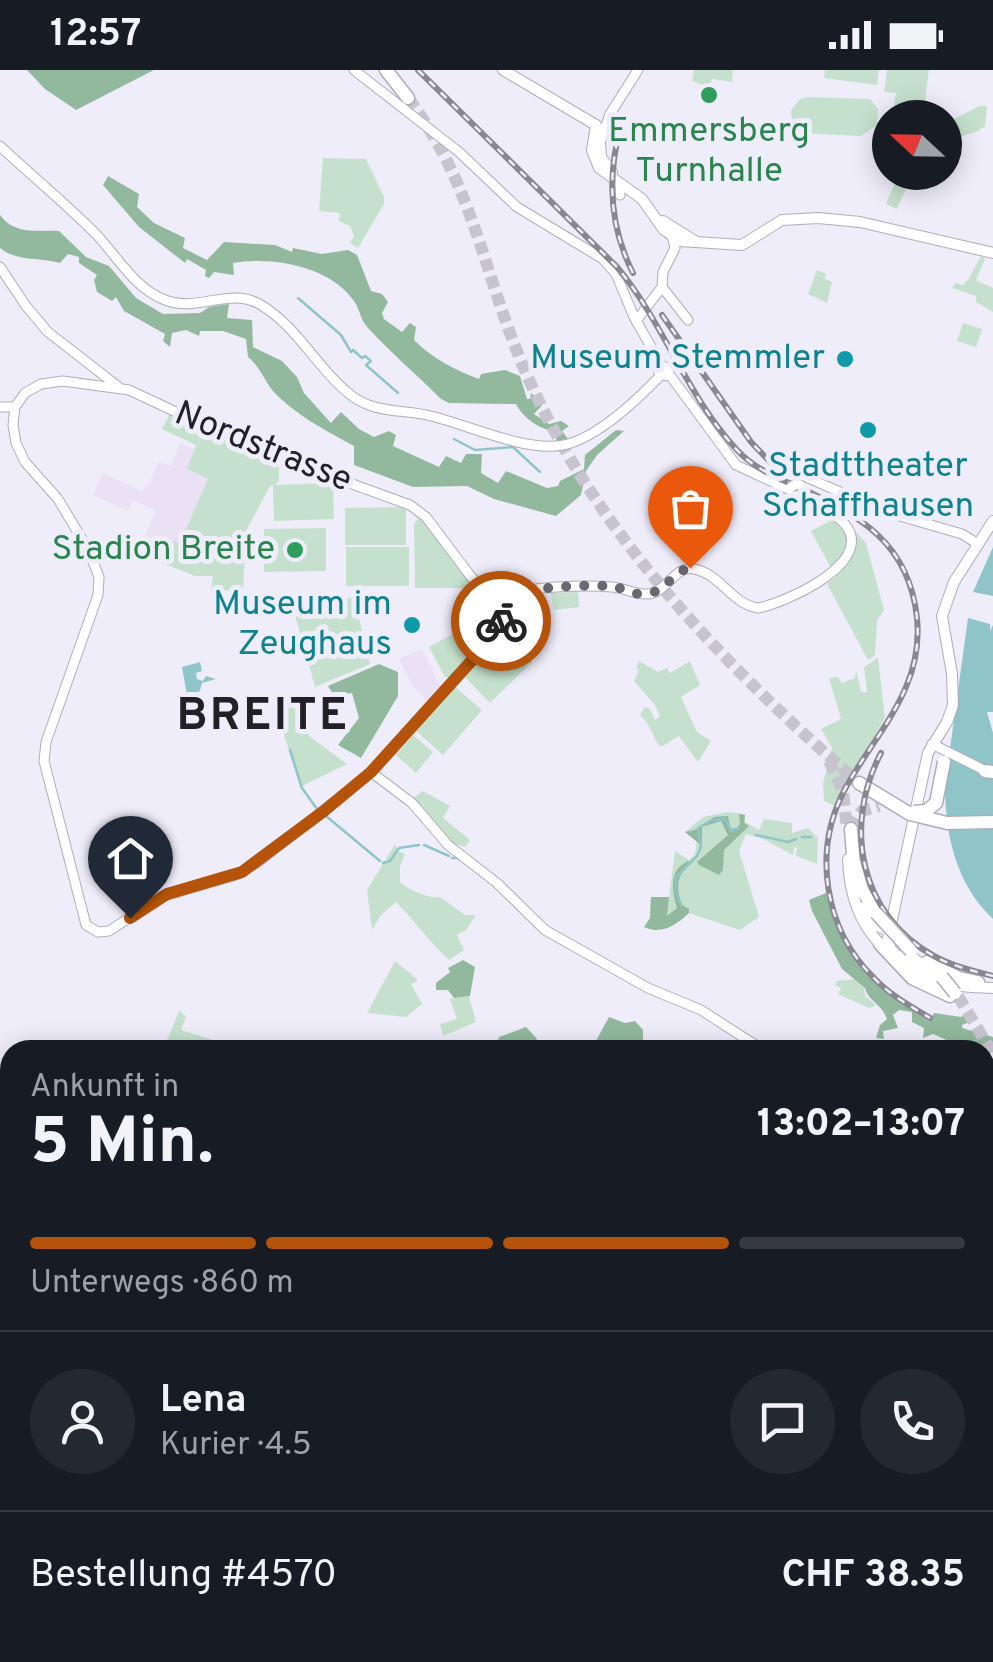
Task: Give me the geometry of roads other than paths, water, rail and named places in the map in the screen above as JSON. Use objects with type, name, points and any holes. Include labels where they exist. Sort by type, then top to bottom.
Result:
[{"type":"highway","points":[[386,70],[408,98]]},
{"type":"highway","points":[[860,783],[903,811],[922,812],[934,806],[939,750]]},
{"type":"highway","points":[[879,806],[954,824],[993,822]]},
{"type":"highway","points":[[849,829],[851,862],[894,947],[918,982],[954,995],[934,970]]},
{"type":"highway","points":[[894,947],[934,970],[978,982]]},
{"type":"main road","points":[[503,70],[601,123]]},
{"type":"main road","points":[[601,123],[601,157],[607,168],[646,198],[668,231]]},
{"type":"main road","points":[[601,123],[592,146],[594,160],[604,174],[620,190],[646,202],[668,231],[694,242],[742,246],[782,220],[818,218],[860,222],[993,253]]},
{"type":"main road","points":[[894,947],[920,786],[939,750],[952,699],[942,616],[954,582],[993,521]]},
{"type":"main road","points":[[851,862],[871,922],[894,947]]},
{"type":"main road","points":[[851,862],[852,889],[866,930],[940,984],[993,987]]},
{"type":"main road","points":[[978,982],[993,987]]},
{"type":"street","points":[[354,70],[459,152],[523,212],[604,259],[616,274],[664,372],[736,466],[962,534],[978,544]]},
{"type":"street","points":[[601,123],[611,103],[620,97],[638,70]]},
{"type":"street","points":[[0,146],[95,234],[147,290],[176,304],[230,297],[258,304],[286,327],[340,386],[370,407],[428,415],[540,445],[560,446],[594,433],[664,372]]},
{"type":"street","points":[[668,231],[673,254]]},
{"type":"street","points":[[636,321],[662,287],[662,272],[673,254],[694,242]]},
{"type":"street","points":[[0,268],[48,332],[120,388]]},
{"type":"street","points":[[662,287],[688,320]]},
{"type":"street","points":[[655,298],[671,299]]},
{"type":"street","name":"Nordstrasse","points":[[15,407],[25,393],[48,382],[120,388],[253,448],[414,507],[472,578],[507,600]]},
{"type":"street","points":[[0,407],[15,407],[13,424],[18,450],[64,510],[89,550],[99,577],[99,593],[46,742],[44,761],[83,919],[93,931],[109,932],[167,894],[242,872],[371,772],[500,628],[506,618],[507,600]]},
{"type":"street","points":[[507,600],[529,591],[609,587],[650,594],[690,568],[713,575],[748,606],[765,607],[826,578],[849,553],[851,542],[846,526],[801,486]]},
{"type":"street","points":[[500,628],[507,600]]},
{"type":"street","points":[[939,750],[990,773]]},
{"type":"street","points":[[371,772],[412,803],[448,846],[497,884],[534,922],[747,1040]]},
{"type":"waterway","points":[[298,298],[341,335],[351,352],[371,361],[366,365],[398,393]]},
{"type":"waterway","points":[[454,439],[475,450],[513,447],[540,472]]},
{"type":"waterway","points":[[290,750],[302,788],[317,809]]},
{"type":"waterway","points":[[326,816],[380,861]]},
{"type":"waterway","points":[[681,905],[675,889],[676,877],[697,856],[701,847],[698,828],[712,820],[725,819],[731,831],[739,828]]},
{"type":"waterway","points":[[756,835],[788,842],[796,839]]},
{"type":"waterway","points":[[802,837],[811,837]]},
{"type":"waterway","points":[[383,863],[390,861],[399,848],[419,845]]},
{"type":"waterway","points":[[424,845],[449,856]]},
{"type":"waterway","points":[[452,858],[457,858]]},
{"type":"tunnel","points":[[408,98],[431,132],[465,201],[530,382],[559,440],[594,496],[631,549],[717,648],[859,783]]},
{"type":"tunnel","points":[[829,761],[843,791],[847,830]]},
{"type":"tunnel","points":[[851,829],[862,811],[879,806]]},
{"type":"tunnel","points":[[958,996],[985,1040]]},
{"type":"railway","points":[[418,70],[617,267],[649,312],[704,407],[738,451],[765,472],[860,520],[892,550],[904,569],[917,618],[913,667],[895,709],[845,789],[835,813],[826,863],[834,913],[857,958],[887,990],[930,1018]]},
{"type":"railway","points":[[621,125],[613,200],[619,237],[633,273]]},
{"type":"railway","points":[[662,315],[751,442],[772,464]]},
{"type":"railway","points":[[881,753],[869,781],[861,838],[874,893],[889,917],[934,956],[993,976]]},
{"type":"place","name":"Emmersberg Turnhalle","points":[[709,95]]},
{"type":"place","name":"Museum Stemmler","points":[[845,359]]},
{"type":"place","name":"Stadttheater Schaffhausen","points":[[868,430]]},
{"type":"place","name":"Stadion Breite","points":[[295,550]]},
{"type":"place","name":"Museum im Zeughaus","points":[[412,625]]},
{"type":"district","name":"BREITE","points":[[263,717]]}]
